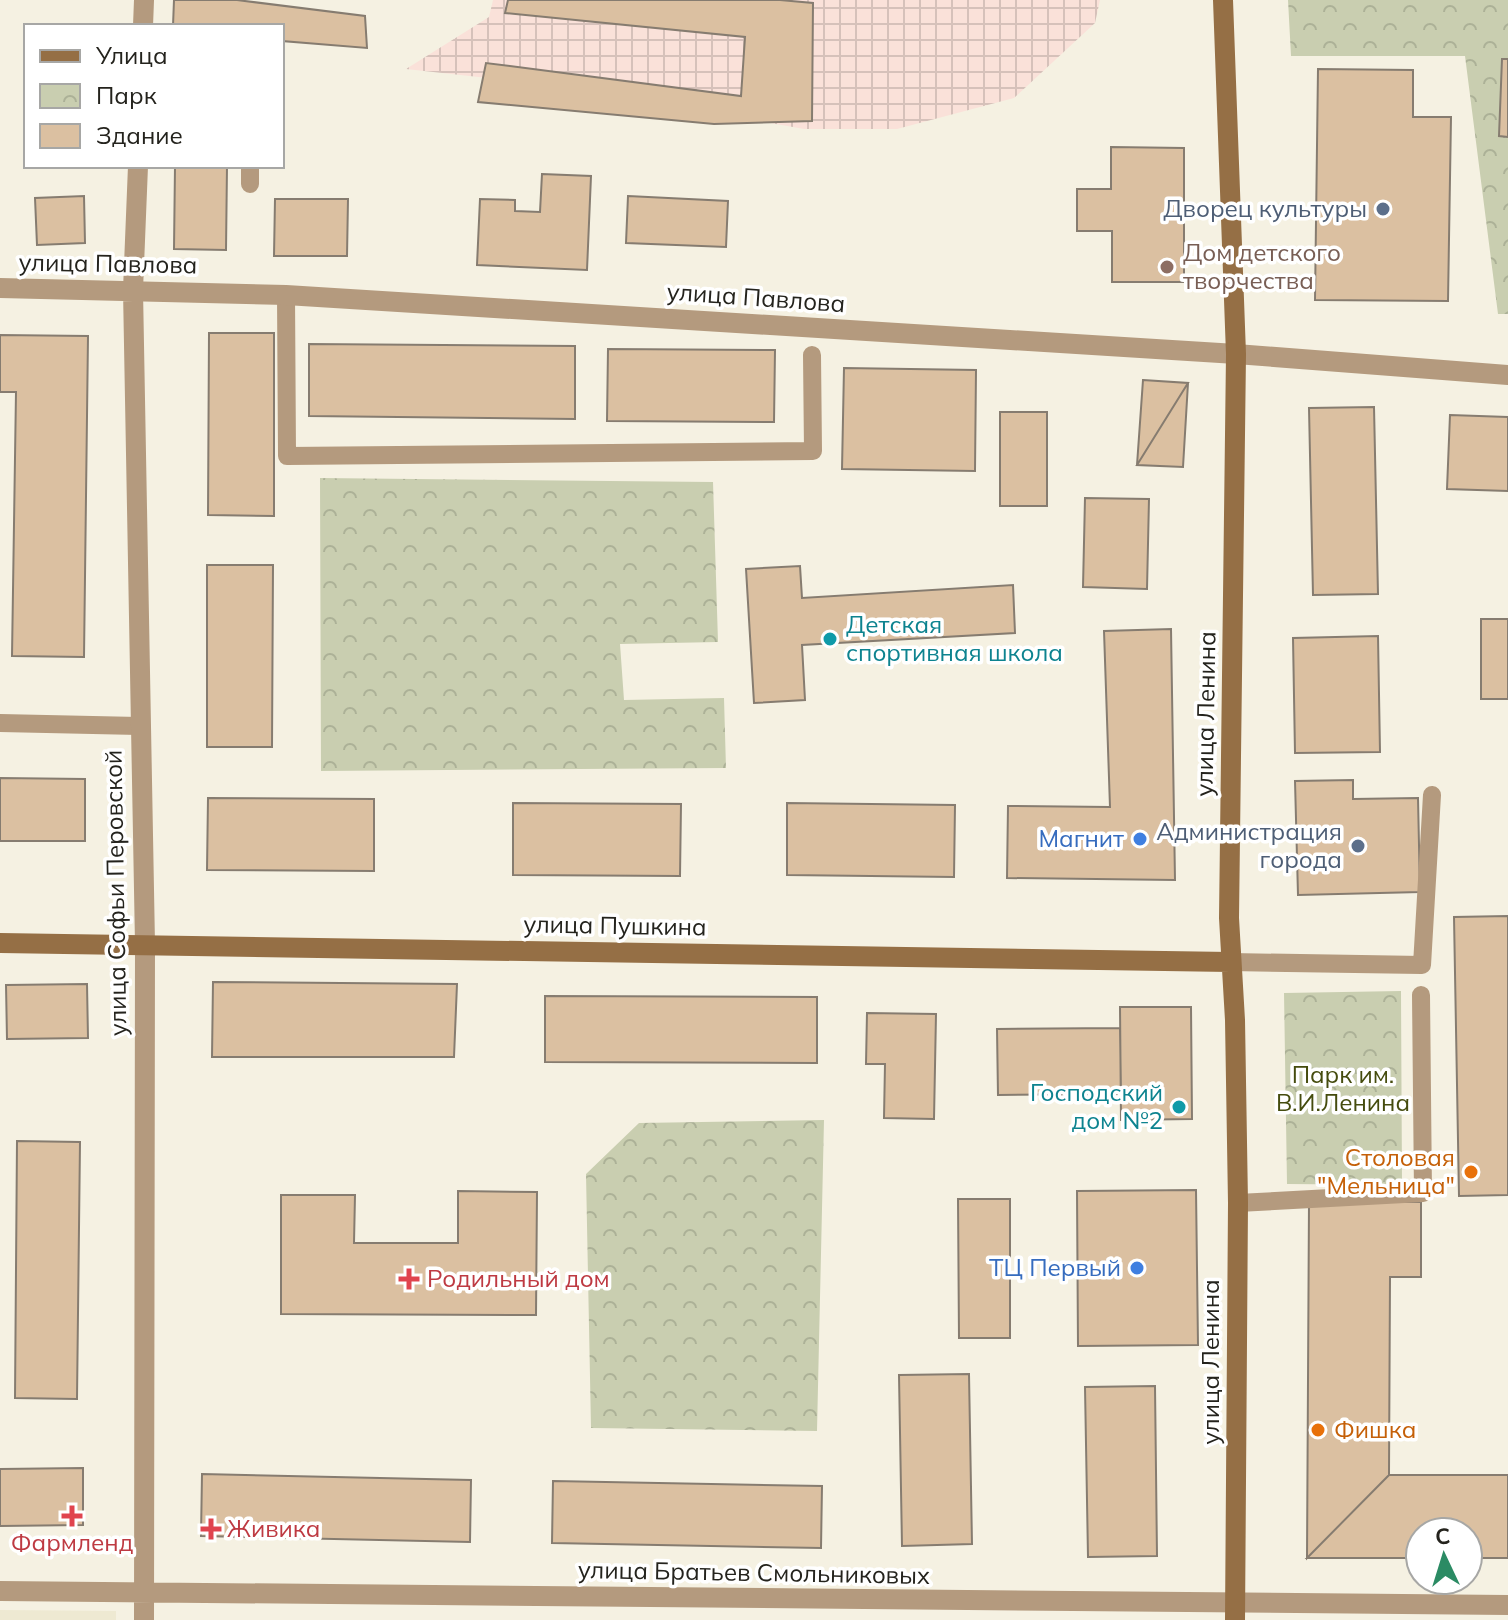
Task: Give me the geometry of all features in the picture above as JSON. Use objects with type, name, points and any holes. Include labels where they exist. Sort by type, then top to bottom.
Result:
[{"type":"main road","name":"улица Ленина","points":[[1223,0],[1236,354],[1230,962],[1235,1020],[1238,1203],[1235,1612]]},
{"type":"main road","name":"улица Пушкина","points":[[0,943],[1230,962]]},
{"type":"street","points":[[143,24],[144,0]]},
{"type":"street","name":"улица Софьи Перовской","points":[[138,168],[133,290],[145,944],[144,1620]]},
{"type":"street","name":"улица Павлова","points":[[0,288],[286,295],[1236,354],[1508,375]]},
{"type":"street","name":"улица Братьев Смольниковых","points":[[0,1591],[1235,1612],[1508,1605]]},
{"type":"lane","points":[[286,295],[287,456],[813,451],[812,355]]},
{"type":"lane","points":[[0,723],[139,726]]},
{"type":"lane","points":[[1230,962],[1422,965],[1432,795]]},
{"type":"lane","points":[[1238,1203],[1423,1193],[1421,995]]},
{"type":"shaded area","points":[[493,0],[1100,0],[1095,23],[1014,98],[897,129],[804,129],[569,87],[406,69],[489,17]]},
{"type":"shaded area","points":[[0,1610],[116,1611],[116,1620],[0,1620]]},
{"type":"green space","points":[[1288,0],[1508,0],[1508,314],[1498,314],[1465,56],[1291,56]]},
{"type":"green space","points":[[320,478],[713,482],[718,642],[620,644],[624,700],[724,698],[726,768],[321,771]]},
{"type":"green space","name":"Парк им. В.И.Ленина","points":[[1401,991],[1402,1185],[1287,1184],[1284,993]]},
{"type":"green space","points":[[824,1120],[817,1431],[591,1428],[586,1174],[639,1123]]},
{"type":"building","points":[[174,0],[237,0],[365,16],[367,48],[284,41],[284,24],[173,24]]},
{"type":"building","points":[[508,0],[780,0],[813,3],[812,121],[714,124],[478,102],[486,63],[741,96],[745,37],[505,13]]},
{"type":"building","points":[[1502,59],[1508,59],[1508,137],[1499,136]]},
{"type":"building","name":"Дворец культуры","points":[[1318,69],[1413,70],[1413,117],[1451,117],[1448,301],[1315,300]]},
{"type":"building","points":[[1111,147],[1184,148],[1184,282],[1112,282],[1112,231],[1077,231],[1077,189],[1111,189]]},
{"type":"building","points":[[175,168],[227,168],[226,250],[174,249]]},
{"type":"building","points":[[542,174],[591,176],[587,270],[477,265],[480,199],[515,200],[515,211],[540,212]]},
{"type":"building","points":[[84,196],[85,243],[37,245],[35,198]]},
{"type":"building","points":[[628,196],[728,201],[726,247],[626,243]]},
{"type":"building","points":[[275,199],[348,199],[347,256],[274,256]]},
{"type":"building","points":[[209,333],[274,333],[274,516],[208,515]]},
{"type":"building","points":[[0,335],[88,336],[84,657],[12,656],[16,392],[0,392]]},
{"type":"building","points":[[309,344],[575,346],[575,419],[309,416]]},
{"type":"building","points":[[608,349],[775,350],[774,422],[607,421]]},
{"type":"building","points":[[844,368],[976,370],[975,471],[842,469]]},
{"type":"building","points":[[1143,380],[1188,383],[1137,465]]},
{"type":"building","points":[[1188,383],[1183,467],[1137,465]]},
{"type":"building","points":[[1374,407],[1378,594],[1313,595],[1309,408]]},
{"type":"building","points":[[1000,412],[1047,412],[1047,506],[1000,506]]},
{"type":"building","points":[[1450,415],[1508,417],[1508,491],[1447,489]]},
{"type":"building","points":[[1085,498],[1149,499],[1147,589],[1083,587]]},
{"type":"building","points":[[207,565],[273,565],[272,747],[207,747]]},
{"type":"building","name":"Детская спортивная школа","points":[[800,566],[802,598],[1013,585],[1015,633],[802,645],[805,700],[754,703],[746,569]]},
{"type":"building","points":[[1481,619],[1508,619],[1508,699],[1481,699]]},
{"type":"building","points":[[1171,629],[1175,880],[1007,878],[1008,806],[1110,807],[1104,631]]},
{"type":"building","points":[[1378,636],[1380,752],[1295,753],[1293,638]]},
{"type":"building","points":[[0,778],[85,779],[85,841],[0,841]]},
{"type":"building","name":"Администрация города","points":[[1353,780],[1353,799],[1418,798],[1420,892],[1298,895],[1295,781]]},
{"type":"building","points":[[208,798],[374,799],[374,871],[207,870]]},
{"type":"building","points":[[513,803],[681,804],[680,876],[513,875]]},
{"type":"building","points":[[787,803],[955,805],[954,877],[787,875]]},
{"type":"building","points":[[1508,916],[1508,1195],[1459,1196],[1454,917]]},
{"type":"building","points":[[213,982],[457,984],[454,1057],[212,1057]]},
{"type":"building","points":[[87,984],[88,1038],[7,1039],[6,985]]},
{"type":"building","points":[[545,996],[817,997],[817,1063],[545,1062]]},
{"type":"building","points":[[1120,1007],[1191,1007],[1192,1119],[1121,1120]]},
{"type":"building","points":[[867,1013],[936,1014],[934,1119],[884,1118],[885,1064],[866,1064]]},
{"type":"building","points":[[1120,1028],[1121,1094],[998,1095],[997,1029]]},
{"type":"building","points":[[17,1141],[80,1142],[77,1399],[15,1398]]},
{"type":"building","name":"ТЦ Первый","points":[[1196,1190],[1198,1345],[1078,1346],[1077,1191]]},
{"type":"building","name":"Родильный дом","points":[[458,1191],[537,1192],[536,1315],[281,1314],[281,1195],[355,1195],[354,1243],[458,1243]]},
{"type":"building","points":[[958,1199],[1010,1199],[1010,1338],[959,1338]]},
{"type":"building","points":[[1309,1202],[1421,1202],[1421,1277],[1390,1277],[1389,1475],[1307,1558]]},
{"type":"building","points":[[969,1374],[972,1544],[902,1546],[899,1375]]},
{"type":"building","points":[[1155,1386],[1157,1556],[1088,1557],[1085,1387]]},
{"type":"building","points":[[83,1468],[83,1525],[0,1526],[0,1469]]},
{"type":"building","points":[[202,1474],[471,1480],[470,1542],[201,1536]]},
{"type":"building","points":[[1389,1475],[1508,1475],[1508,1558],[1484,1558],[1484,1516],[1404,1516],[1404,1558],[1307,1558]]},
{"type":"building","points":[[553,1481],[822,1486],[821,1548],[552,1543]]},
{"type":"place","name":"Дворец культуры","points":[[1383,209]]},
{"type":"place","name":"Дом детского творчества","points":[[1167,267]]},
{"type":"place","name":"Детская спортивная школа","points":[[830,639]]},
{"type":"place","name":"Магнит","points":[[1140,839]]},
{"type":"place","name":"Администрация города","points":[[1358,846]]},
{"type":"place","name":"Господский дом №2","points":[[1179,1107]]},
{"type":"place","name":"Столовая \"Мельница\"","points":[[1471,1172]]},
{"type":"place","name":"ТЦ Первый","points":[[1137,1268]]},
{"type":"place","name":"Родильный дом","points":[[409,1279]]},
{"type":"place","name":"Фишка","points":[[1318,1430]]},
{"type":"place","name":"Фармленд","points":[[72,1516]]},
{"type":"place","name":"Живика","points":[[211,1529]]}]
